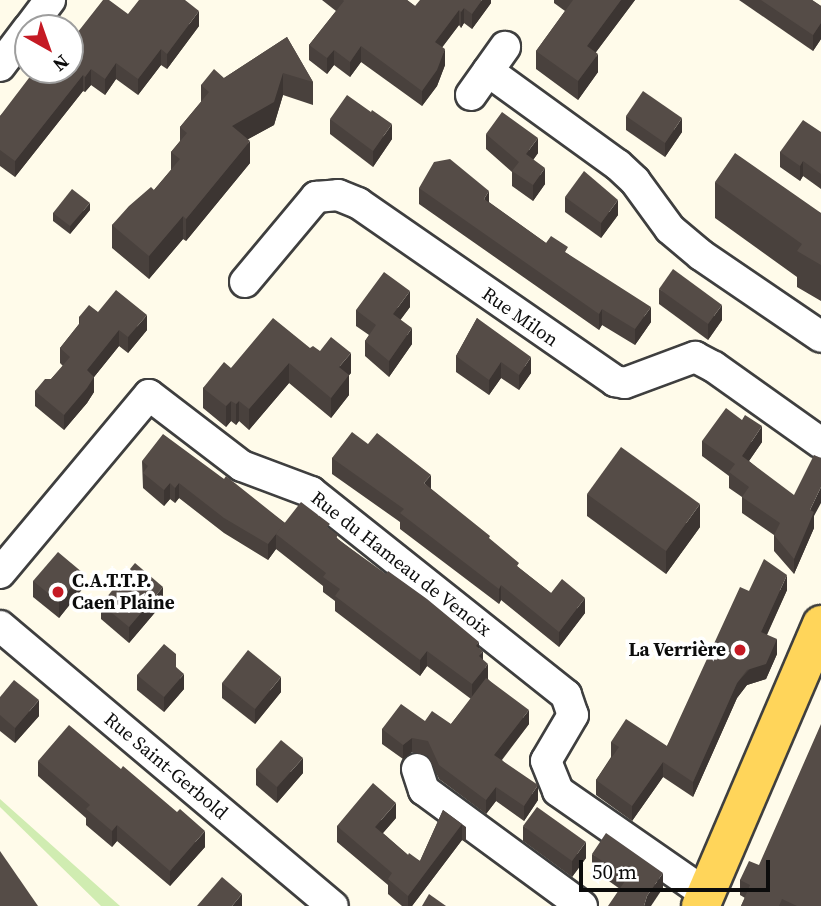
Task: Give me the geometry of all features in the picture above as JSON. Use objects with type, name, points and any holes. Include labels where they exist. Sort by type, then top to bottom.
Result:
[{"type":"main road","points":[[702,899],[819,634]]},
{"type":"street","points":[[471,95],[505,47]]},
{"type":"street","points":[[0,66],[14,48]]},
{"type":"street","points":[[488,71],[618,165],[635,181],[670,229],[701,255],[821,337]]},
{"type":"street","name":"Rue Milon","points":[[245,282],[316,197],[338,195],[358,203],[615,381],[625,383],[695,356],[821,443]]},
{"type":"street","name":"Rue du Hameau de Venoix","points":[[0,573],[149,395],[242,466],[311,492],[566,695],[573,715],[546,761],[558,791],[702,899]]},
{"type":"street","name":"Rue Saint-Gerbold","points":[[0,626],[332,906]]},
{"type":"street","points":[[417,769],[424,790],[582,906]]},
{"type":"green space","points":[[0,799],[120,906],[101,906],[0,807]]},
{"type":"building","points":[[103,0],[109,0],[128,14],[139,0],[185,0],[199,11],[167,54],[161,49],[138,79],[116,63],[105,79],[91,69],[84,76],[84,24]]},
{"type":"building","points":[[343,0],[407,0],[415,6],[420,0],[482,0],[472,14],[464,8],[461,12],[459,10],[435,42],[445,49],[437,70],[422,91],[361,46],[350,62],[334,50],[327,58],[309,45]]},
{"type":"building","points":[[573,0],[621,0],[587,46],[598,54],[578,81],[536,51]]},
{"type":"building","points":[[761,0],[812,0],[821,6],[821,23],[813,35]]},
{"type":"building","points":[[287,37],[313,82],[283,73],[274,102],[232,126],[250,141],[186,219],[183,216],[149,256],[112,225],[151,187],[154,190],[180,159],[171,152],[187,133],[180,127],[209,92],[201,85],[214,69],[224,78]]},
{"type":"building","points":[[24,84],[76,84],[15,161],[0,150],[0,116]]},
{"type":"building","points":[[643,91],[682,118],[665,143],[626,116]]},
{"type":"building","points":[[347,95],[392,124],[373,151],[330,119]]},
{"type":"building","points":[[502,112],[538,138],[526,154],[545,168],[533,185],[512,171],[519,162],[486,134]]},
{"type":"building","points":[[803,120],[821,132],[821,174],[803,161],[800,166],[780,152]]},
{"type":"building","points":[[735,153],[821,213],[821,265],[797,251],[802,244],[715,182]]},
{"type":"building","points":[[450,159],[489,191],[484,199],[546,243],[551,236],[568,247],[565,252],[651,307],[635,329],[602,309],[599,314],[419,188],[434,162]]},
{"type":"building","points":[[584,171],[618,200],[601,223],[565,197]]},
{"type":"building","points":[[72,189],[90,203],[70,226],[53,213]]},
{"type":"building","points":[[673,269],[722,305],[708,324],[659,289]]},
{"type":"building","points":[[384,272],[410,291],[393,314],[412,328],[389,361],[365,341],[376,325],[356,310]]},
{"type":"building","points":[[116,290],[147,315],[128,337],[119,330],[87,370],[94,377],[64,415],[35,391],[45,379],[51,379],[70,357],[60,348],[80,323],[79,317],[89,305],[98,312]]},
{"type":"building","points":[[273,318],[310,348],[313,346],[320,351],[331,337],[351,353],[339,367],[349,375],[331,398],[289,363],[249,409],[239,401],[236,404],[231,401],[226,406],[203,388],[224,362],[231,368]]},
{"type":"building","points":[[477,318],[531,357],[519,375],[501,362],[489,380],[456,356]]},
{"type":"building","points":[[726,408],[742,420],[745,415],[762,426],[742,456],[794,495],[814,455],[821,458],[821,487],[810,510],[814,512],[794,559],[774,535],[780,523],[742,497],[749,487],[729,472],[735,464],[702,441]]},
{"type":"building","points":[[352,432],[368,444],[377,433],[431,475],[424,483],[490,536],[489,538],[519,563],[517,566],[551,593],[562,579],[585,598],[559,632],[501,585],[499,589],[400,513],[404,509],[332,458]]},
{"type":"building","points":[[163,434],[224,479],[226,476],[285,523],[268,544],[224,518],[179,483],[175,488],[170,483],[164,490],[143,473],[148,466],[142,461]]},
{"type":"building","points":[[621,447],[700,504],[666,551],[587,494]]},
{"type":"building","points":[[301,502],[330,524],[327,527],[338,535],[336,538],[427,599],[479,642],[476,646],[483,651],[479,656],[488,664],[472,684],[427,651],[420,660],[335,596],[340,589],[323,577],[326,573],[276,534]]},
{"type":"building","points":[[58,552],[83,573],[59,602],[33,581]]},
{"type":"building","points":[[764,559],[787,575],[761,632],[777,639],[766,664],[747,670],[737,683],[693,782],[663,762],[632,806],[596,780],[619,747],[611,742],[626,719],[667,746],[740,587],[749,591]]},
{"type":"building","points":[[135,563],[163,587],[129,627],[101,604]]},
{"type":"building","points":[[164,644],[176,654],[176,667],[184,674],[164,697],[137,675]]},
{"type":"building","points":[[248,650],[281,677],[255,709],[222,683]]},
{"type":"building","points":[[486,678],[529,710],[494,755],[538,785],[524,806],[496,787],[486,800],[439,765],[428,741],[412,738],[403,745],[382,729],[401,704],[425,721],[432,711],[451,724]]},
{"type":"building","points":[[14,680],[39,700],[15,728],[0,715],[0,697]]},
{"type":"building","points":[[821,724],[821,906],[797,906],[782,899],[779,906],[741,906],[750,885],[740,880],[749,861],[759,865]]},
{"type":"building","points":[[69,725],[121,769],[123,766],[177,812],[180,809],[205,831],[170,871],[117,825],[112,831],[86,809],[90,805],[38,761]]},
{"type":"building","points":[[281,740],[303,758],[277,787],[256,769]]},
{"type":"building","points":[[373,783],[396,803],[375,827],[408,855],[409,853],[420,861],[443,810],[462,824],[408,896],[388,879],[392,873],[337,826]]},
{"type":"building","points":[[537,807],[586,842],[572,861],[523,826]]},
{"type":"building","points":[[606,833],[663,873],[647,896],[644,906],[608,906],[625,877],[592,854]]},
{"type":"building","points":[[0,851],[38,906],[0,906]]},
{"type":"building","points":[[222,877],[242,894],[232,906],[197,906]]},
{"type":"building","points":[[429,894],[446,906],[422,906]]},
{"type":"place","name":"C.A.T.T.P. Caen Plaine","points":[[58,592]]},
{"type":"place","name":"La Verrière","points":[[740,650]]}]
